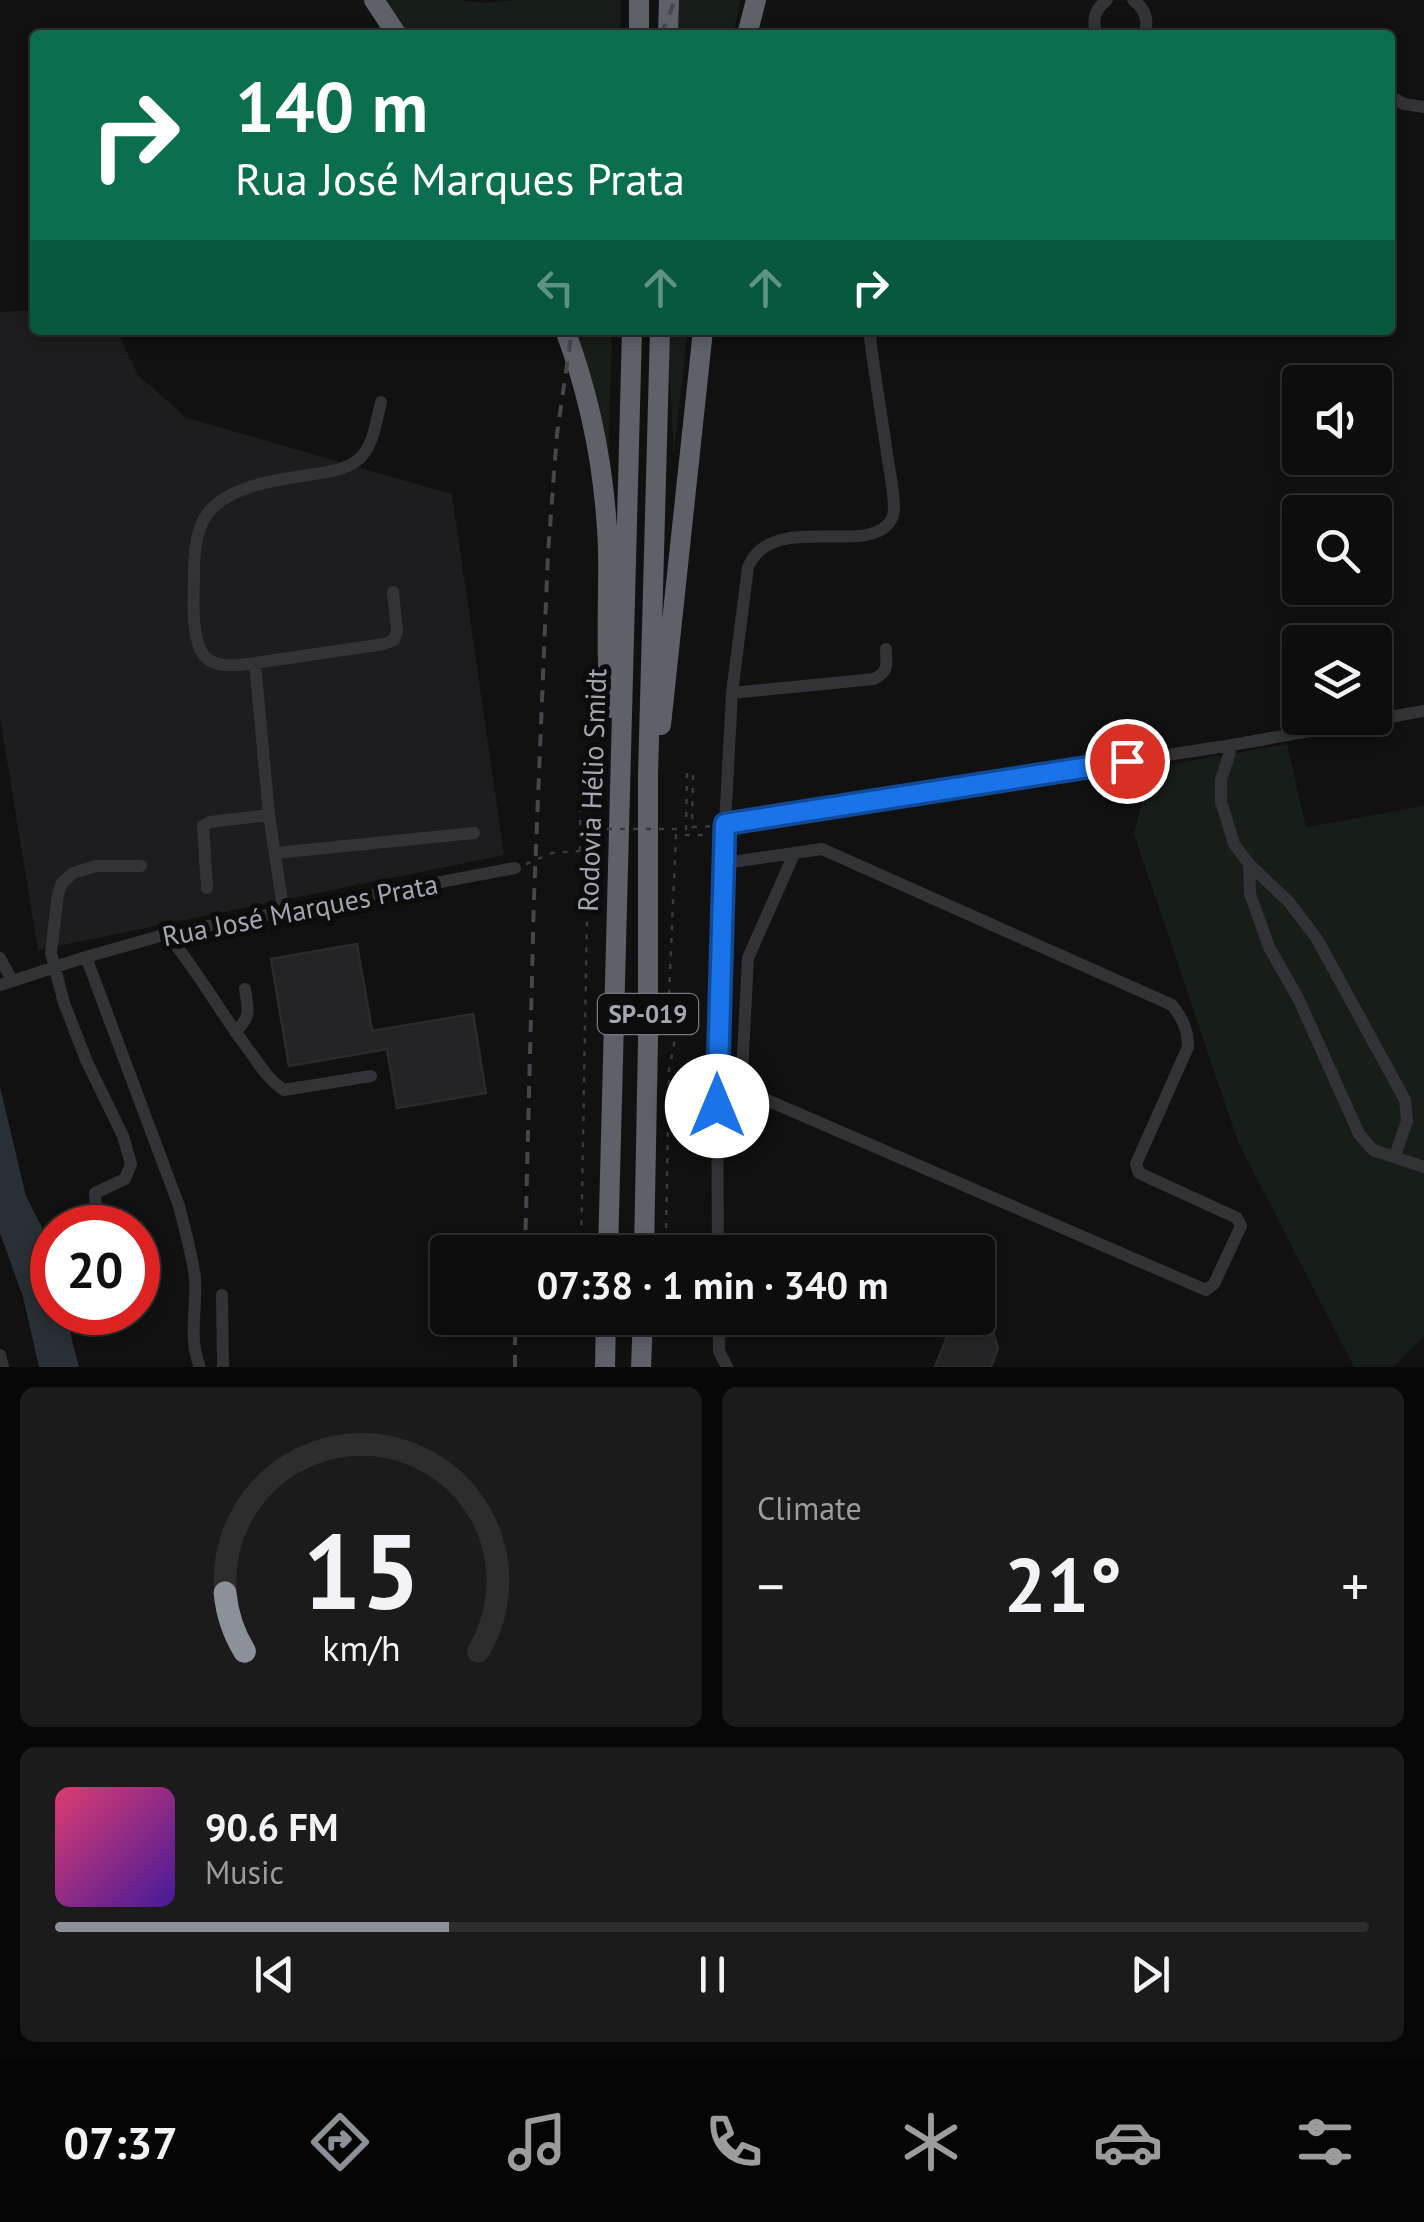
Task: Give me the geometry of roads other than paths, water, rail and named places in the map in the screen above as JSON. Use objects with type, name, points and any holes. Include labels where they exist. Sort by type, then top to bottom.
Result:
[{"type":"highway","points":[[374,0],[394,30]]},
{"type":"highway","points":[[638,0],[638,30]]},
{"type":"highway","points":[[668,30],[669,0]]},
{"type":"highway","points":[[748,30],[756,0]]},
{"type":"highway","points":[[567,335],[581,376],[602,480],[608,547],[608,682],[619,780]]},
{"type":"highway","name":"Rodovia Hélio Smidt","points":[[608,1235],[632,335]]},
{"type":"highway","name":"Rodovia Hélio Smidt","points":[[644,1235],[648,776],[660,335]]},
{"type":"highway","points":[[648,776],[666,688],[702,335]]},
{"type":"highway","points":[[605,1367],[606,1335]]},
{"type":"highway","points":[[641,1367],[642,1335]]},
{"type":"highway","points":[[645,1335],[650,1367]]},
{"type":"street","points":[[1096,30],[1095,13],[1107,0]]},
{"type":"street","points":[[1134,0],[1144,11],[1145,30]]},
{"type":"street","points":[[1395,99],[1424,107]]},
{"type":"street","points":[[718,1235],[716,1070],[725,863],[719,825],[748,567],[752,557],[767,544],[787,539],[864,535],[888,526],[892,519],[891,482],[870,335]]},
{"type":"street","points":[[381,402],[368,448],[356,461],[336,470],[248,488],[206,516],[194,563],[197,640],[204,656],[227,666],[384,644],[394,640],[397,632],[394,592]]},
{"type":"street","points":[[732,693],[874,679],[886,667],[886,649]]},
{"type":"street","points":[[255,663],[269,815],[284,914]]},
{"type":"street","points":[[719,825],[1424,711]]},
{"type":"street","points":[[1232,745],[1221,780],[1221,801],[1234,844],[1289,902],[1316,938],[1405,1100],[1408,1121],[1395,1156]]},
{"type":"street","points":[[208,888],[204,826],[269,815]]},
{"type":"street","points":[[275,853],[474,833]]},
{"type":"street","points":[[725,863],[822,848],[1172,1006],[1181,1016],[1188,1047],[1136,1164],[1139,1173],[1238,1218],[1241,1226],[1214,1284],[1206,1290],[754,1094],[745,1085],[742,1072],[748,958],[794,854]]},
{"type":"street","points":[[1249,864],[1250,894],[1269,947],[1299,1000],[1359,1134],[1372,1150],[1424,1167]]},
{"type":"street","points":[[96,1205],[95,1194],[125,1179],[131,1164],[123,1136],[87,1062],[54,967],[58,894],[62,883],[73,873],[96,866],[140,866]]},
{"type":"street","name":"Rua José Marques Prata","points":[[4,984],[167,934],[515,868]]},
{"type":"street","points":[[167,934],[273,1083],[284,1090],[371,1076]]},
{"type":"street","points":[[86,957],[179,1206],[195,1280],[194,1342],[200,1367]]},
{"type":"street","points":[[0,958],[4,984]]},
{"type":"street","points":[[235,1032],[248,1014],[245,989]]},
{"type":"street","points":[[222,1295],[223,1367]]},
{"type":"street","points":[[719,1335],[719,1351],[728,1367]]},
{"type":"street","points":[[0,1355],[4,1367]]},
{"type":"railway","points":[[663,30],[675,0]]},
{"type":"railway","points":[[525,1235],[548,553],[557,434],[571,335]]},
{"type":"railway","points":[[515,1335],[515,1367]]}]
